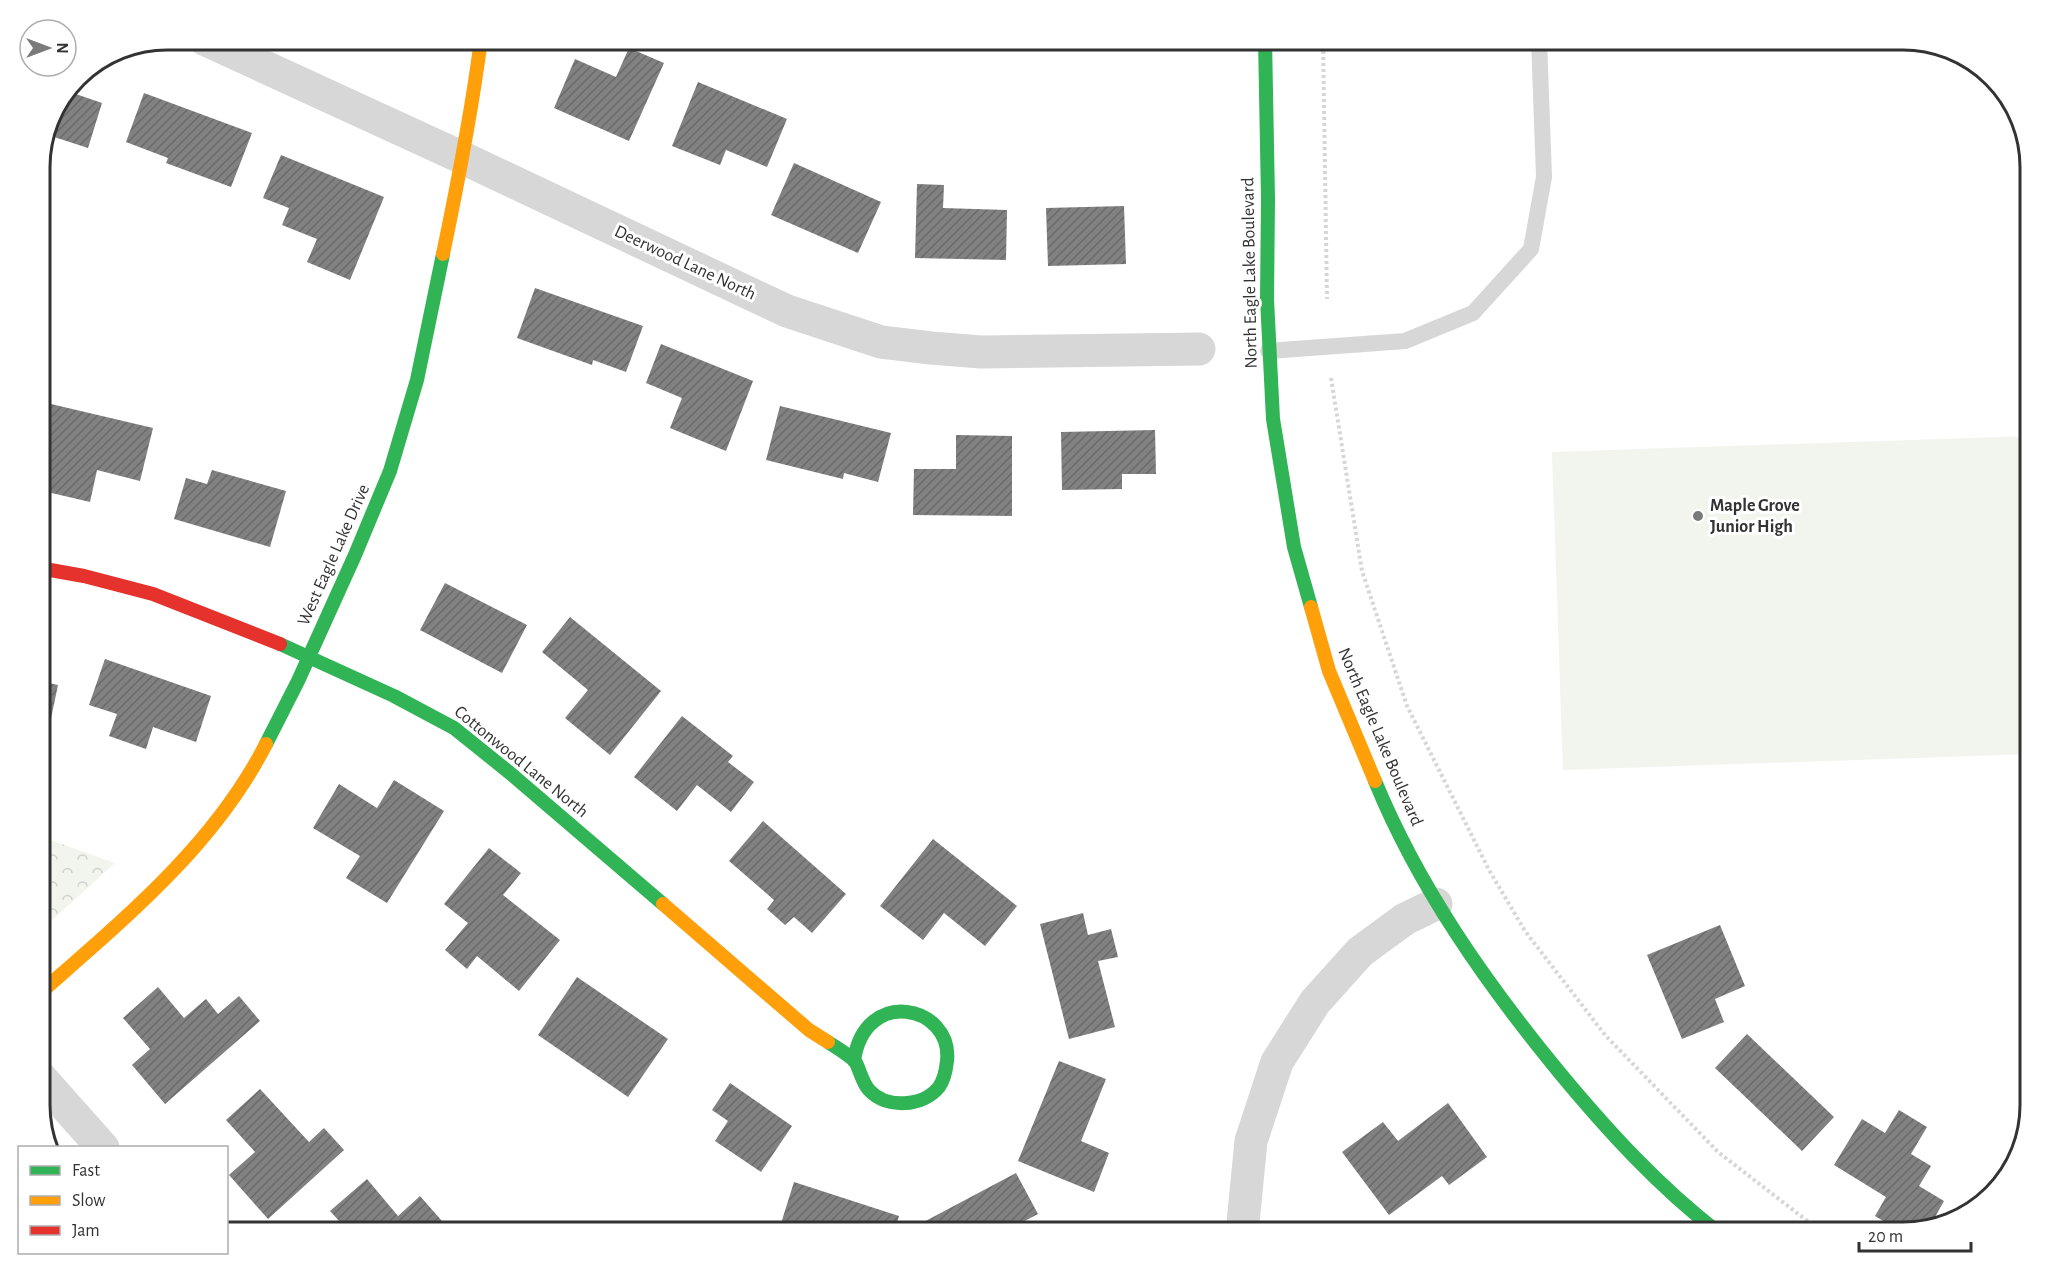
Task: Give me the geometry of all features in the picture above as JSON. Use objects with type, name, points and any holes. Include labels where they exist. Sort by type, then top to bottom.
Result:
[{"type":"street","name":"Deerwood Lane North","points":[[228,50],[787,311],[881,342],[981,352],[1199,349]]},
{"type":"street","name":"West Eagle Lake Drive","points":[[50,984],[139,906],[203,839],[255,765],[298,681],[390,471],[417,380],[463,158],[480,50]]},
{"type":"street","name":"North Eagle Lake Boulevard","points":[[1264,50],[1268,199],[1268,351],[1273,419],[1294,547],[1329,671],[1379,791],[1436,904],[1511,1014],[1596,1117],[1689,1210],[1705,1222]]},
{"type":"street","name":"Cottonwood Lane North","points":[[50,570],[84,576],[153,594],[309,656],[394,696],[454,728],[510,772],[809,1030],[855,1061]]},
{"type":"street","points":[[1243,1222],[1251,1141],[1277,1062],[1315,1002],[1360,952],[1405,919],[1436,904]]},
{"type":"street","points":[[899,1010],[919,1013],[939,1028],[948,1051],[946,1070],[938,1086],[927,1096],[911,1103],[889,1102],[867,1089],[855,1061],[855,1049],[860,1035],[874,1019],[899,1010]]},
{"type":"street","points":[[50,1088],[101,1146]]},
{"type":"lane","points":[[1268,351],[1405,341],[1473,313],[1532,249],[1544,177],[1539,50]]},
{"type":"path","points":[[1323,50],[1327,299]]},
{"type":"path","points":[[1331,378],[1362,571],[1407,706],[1489,870],[1525,931],[1605,1035],[1718,1152],[1809,1222]]},
{"type":"green space","points":[[2019,436],[2020,754],[1563,770],[1552,452]]},
{"type":"green space","points":[[50,840],[115,863],[50,922]]},
{"type":"building","points":[[628,50],[634,50],[664,63],[629,141],[554,108],[575,59],[616,77]]},
{"type":"building","points":[[698,82],[787,119],[767,167],[726,150],[720,165],[672,146]]},
{"type":"building","points":[[144,93],[252,133],[231,187],[166,163],[168,158],[126,142]]},
{"type":"building","points":[[75,94],[102,103],[88,148],[53,137],[65,108]]},
{"type":"building","points":[[281,155],[384,197],[350,280],[307,262],[317,239],[282,225],[289,208],[263,198]]},
{"type":"building","points":[[794,163],[881,202],[858,253],[771,215]]},
{"type":"building","points":[[917,184],[944,185],[943,208],[1007,210],[1006,260],[915,258]]},
{"type":"building","points":[[1124,206],[1126,264],[1048,266],[1046,208]]},
{"type":"building","points":[[535,288],[643,326],[626,372],[593,360],[592,365],[517,338]]},
{"type":"building","points":[[661,344],[753,381],[726,451],[670,428],[682,398],[646,383]]},
{"type":"building","points":[[51,404],[153,428],[140,481],[97,470],[90,502],[50,493]]},
{"type":"building","points":[[780,406],[891,433],[878,482],[844,473],[843,479],[766,460]]},
{"type":"building","points":[[1155,430],[1156,474],[1122,474],[1122,489],[1062,490],[1061,432]]},
{"type":"building","points":[[956,435],[1012,436],[1012,516],[913,515],[914,469],[956,469]]},
{"type":"building","points":[[212,470],[286,491],[270,547],[174,519],[186,478],[207,484]]},
{"type":"building","points":[[445,583],[527,625],[502,673],[420,630]]},
{"type":"building","points":[[570,617],[661,691],[610,755],[565,718],[588,690],[542,652]]},
{"type":"building","points":[[105,659],[211,696],[196,742],[153,727],[146,749],[109,736],[117,714],[89,705]]},
{"type":"building","points":[[50,683],[58,685],[50,723]]},
{"type":"building","points":[[682,716],[733,756],[728,762],[754,782],[731,812],[697,785],[677,811],[634,777]]},
{"type":"building","points":[[394,780],[444,811],[387,903],[346,878],[360,856],[313,828],[339,784],[377,808]]},
{"type":"building","points":[[763,821],[846,894],[812,933],[794,917],[785,925],[767,909],[774,900],[729,861]]},
{"type":"building","points":[[933,839],[1017,906],[985,946],[944,913],[923,940],[880,906]]},
{"type":"building","points":[[489,848],[521,873],[503,895],[560,940],[519,991],[477,956],[467,969],[445,950],[468,923],[444,904]]},
{"type":"building","points":[[1083,913],[1088,935],[1111,929],[1118,957],[1098,961],[1115,1027],[1069,1039],[1040,924]]},
{"type":"building","points":[[1720,925],[1745,986],[1715,999],[1724,1022],[1682,1039],[1647,955]]},
{"type":"building","points":[[577,977],[668,1039],[628,1097],[538,1035]]},
{"type":"building","points":[[158,987],[184,1018],[206,999],[218,1014],[239,996],[260,1021],[165,1104],[132,1065],[150,1049],[123,1018]]},
{"type":"building","points":[[1747,1034],[1834,1117],[1802,1151],[1715,1068]]},
{"type":"building","points":[[1059,1061],[1106,1079],[1081,1141],[1109,1153],[1094,1192],[1018,1161]]},
{"type":"building","points":[[730,1083],[792,1126],[761,1172],[715,1141],[728,1121],[712,1110]]},
{"type":"building","points":[[260,1089],[309,1142],[324,1128],[344,1150],[268,1219],[229,1175],[255,1152],[226,1120]]},
{"type":"building","points":[[1448,1103],[1487,1157],[1449,1185],[1442,1176],[1389,1215],[1342,1152],[1383,1122],[1398,1141]]},
{"type":"building","points":[[1899,1110],[1927,1127],[1911,1154],[1931,1166],[1919,1186],[1944,1201],[1934,1219],[1885,1222],[1875,1216],[1886,1197],[1834,1165],[1862,1119],[1885,1133]]},
{"type":"building","points":[[1016,1173],[1038,1214],[1023,1222],[924,1222]]},
{"type":"building","points":[[367,1179],[398,1216],[420,1196],[442,1221],[340,1222],[330,1211]]},
{"type":"building","points":[[794,1182],[899,1216],[897,1222],[781,1222]]},
{"type":"traffic: fast","points":[[1265,50],[1267,299],[1273,419],[1294,547],[1311,607]]},
{"type":"traffic: fast","points":[[266,744],[298,681],[390,471],[417,380],[443,254]]},
{"type":"traffic: fast","points":[[280,644],[394,696],[454,728],[663,904]]},
{"type":"traffic: fast","points":[[1375,781],[1433,897],[1506,1004],[1559,1072],[1615,1136],[1675,1197],[1706,1222]]},
{"type":"traffic: fast","points":[[828,1042],[845,1053],[852,1058],[855,1061],[869,1090],[876,1096],[894,1103],[914,1102],[932,1094],[939,1087],[947,1064],[945,1042],[936,1027],[923,1017],[906,1012],[889,1013],[874,1021],[861,1037],[854,1061]]},
{"type":"traffic: slow","points":[[443,254],[479,50]]},
{"type":"traffic: slow","points":[[1311,607],[1329,671],[1375,781]]},
{"type":"traffic: slow","points":[[50,984],[134,909],[194,848],[221,816],[245,781],[266,744]]},
{"type":"traffic: slow","points":[[663,904],[809,1030],[828,1042]]},
{"type":"traffic: jam","points":[[50,570],[84,576],[153,594],[280,644]]},
{"type":"place","name":"Maple Grove Junior High","points":[[1698,516]]}]
